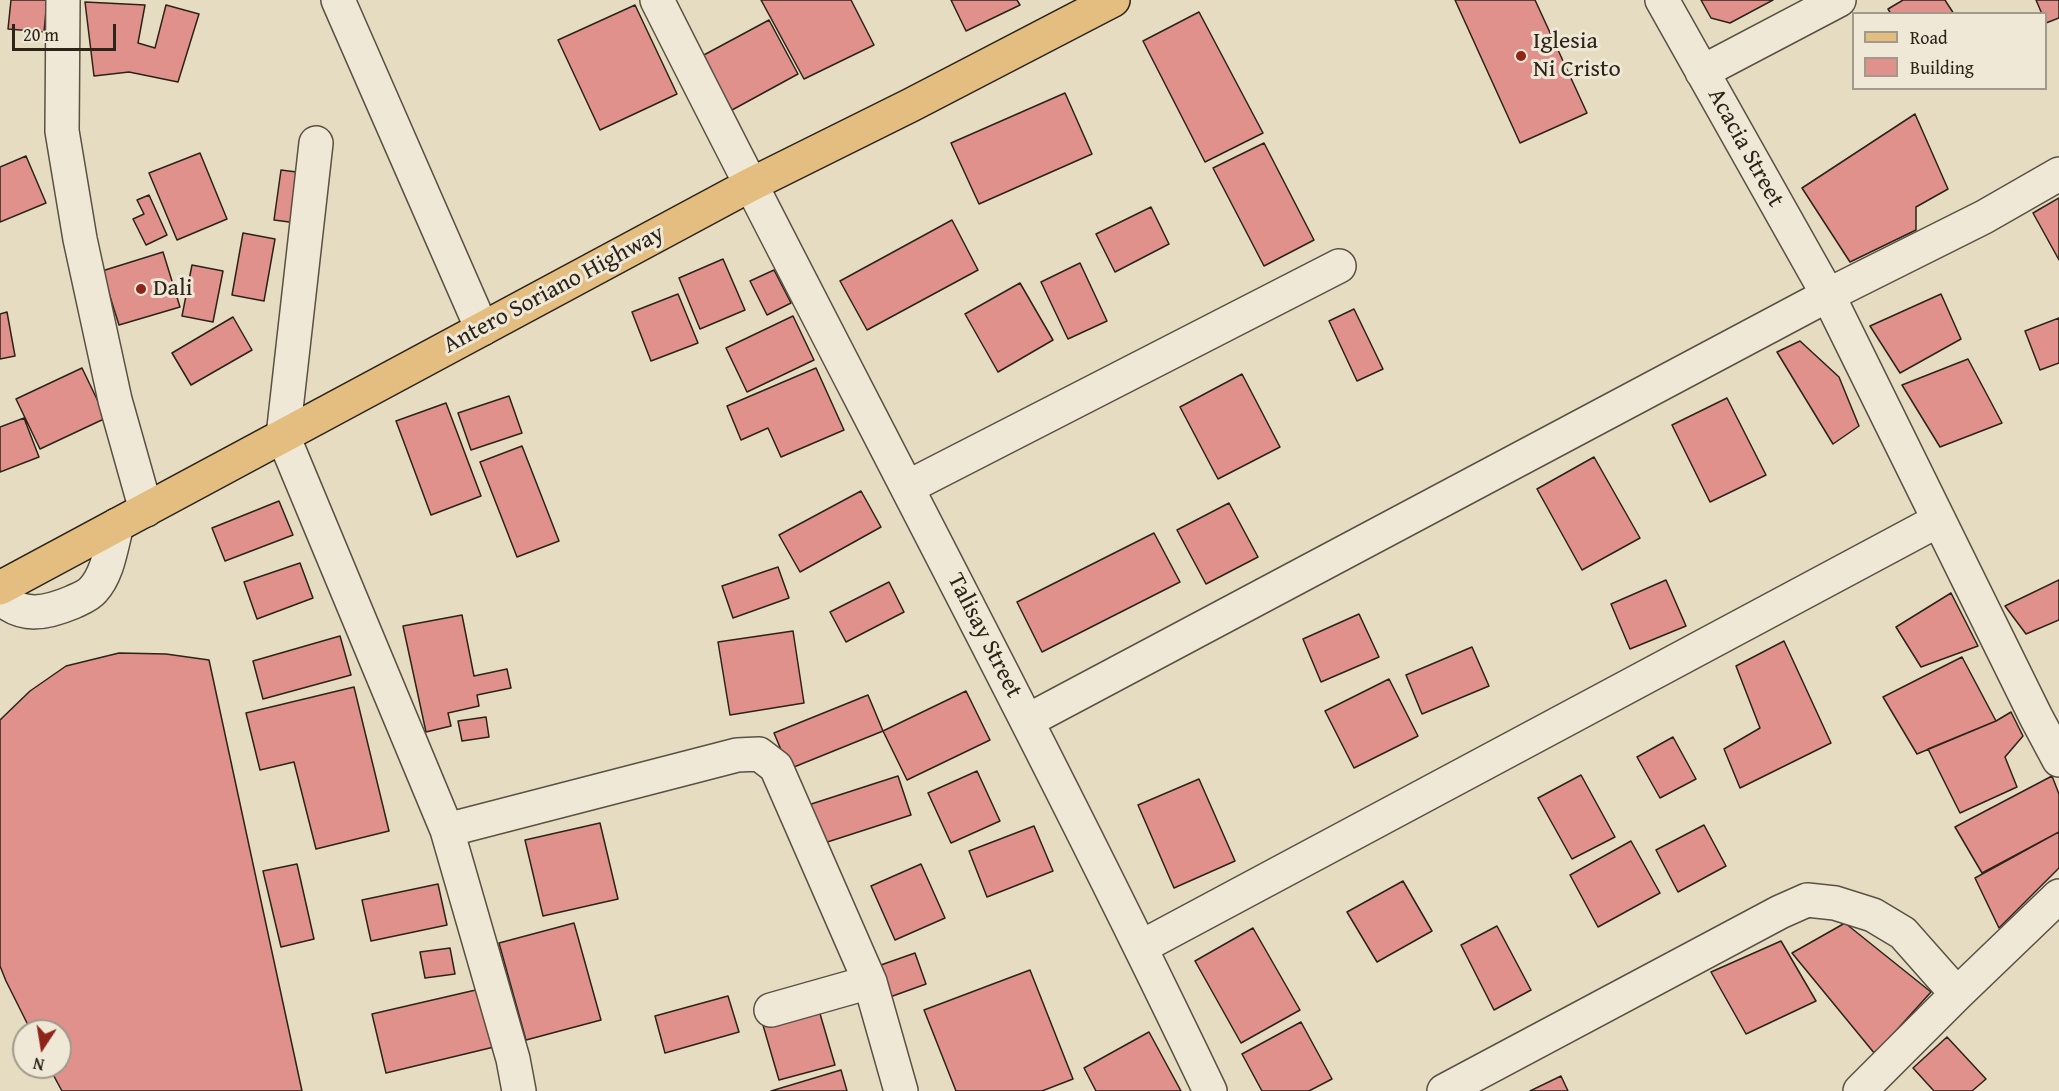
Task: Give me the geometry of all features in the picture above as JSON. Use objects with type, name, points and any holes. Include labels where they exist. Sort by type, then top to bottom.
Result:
[{"type":"main road","name":"Antero Soriano Highway","points":[[0,588],[750,184],[911,105],[1113,0]]},
{"type":"street","points":[[63,0],[62,131],[80,239],[108,366],[146,510]]},
{"type":"street","points":[[338,0],[482,329]]},
{"type":"street","name":"Talisay Street","points":[[657,0],[1027,721],[1141,947],[1210,1091]]},
{"type":"street","name":"Acacia Street","points":[[1662,0],[1828,295],[2059,760]]},
{"type":"street","points":[[1702,72],[1839,0]]},
{"type":"street","points":[[316,143],[282,436],[447,830],[513,1059],[519,1091]]},
{"type":"street","points":[[1027,721],[1828,295],[1984,217],[2059,174]]},
{"type":"street","points":[[908,487],[1339,266]]},
{"type":"street","points":[[1141,947],[1939,520]]},
{"type":"street","points":[[0,597],[5,602],[29,612],[45,612],[93,591],[105,572],[117,525]]},
{"type":"street","points":[[447,830],[737,755],[759,754],[776,767],[870,982],[901,1091]]},
{"type":"street","points":[[1860,1091],[2059,896]]},
{"type":"street","points":[[1444,1091],[1780,912],[1807,900],[1835,903],[1873,915],[1903,933],[1957,994]]},
{"type":"street","points":[[771,1010],[870,982]]},
{"type":"building","points":[[11,0],[47,0],[44,32],[8,29]]},
{"type":"building","points":[[761,0],[851,0],[874,45],[804,79]]},
{"type":"building","points":[[951,0],[1017,0],[1020,5],[966,31]]},
{"type":"building","name":"Iglesia Ni Cristo","points":[[1455,0],[1535,0],[1587,113],[1520,143]]},
{"type":"building","points":[[1701,0],[1773,0],[1730,23],[1711,18]]},
{"type":"building","points":[[1903,0],[1945,0],[1953,12],[1890,12],[1888,9]]},
{"type":"building","points":[[2036,0],[2059,0],[2059,18],[2047,23],[2047,12],[2041,12]]},
{"type":"building","points":[[85,2],[145,5],[138,43],[155,48],[166,5],[199,14],[178,82],[129,72],[94,76]]},
{"type":"building","points":[[635,5],[677,94],[600,130],[558,40]]},
{"type":"building","points":[[1199,12],[1263,133],[1205,162],[1143,41]]},
{"type":"building","points":[[769,20],[798,74],[732,110],[702,56]]},
{"type":"building","points":[[1065,93],[1092,154],[979,204],[951,143]]},
{"type":"building","points":[[1915,114],[1948,189],[1916,207],[1916,230],[1850,262],[1802,188]]},
{"type":"building","points":[[1264,143],[1314,240],[1264,266],[1213,168]]},
{"type":"building","points":[[200,153],[227,219],[177,240],[149,173]]},
{"type":"building","points":[[26,156],[46,203],[0,222],[0,167]]},
{"type":"building","points":[[281,170],[320,175],[312,225],[274,220]]},
{"type":"building","points":[[149,195],[167,235],[146,245],[133,219],[144,214],[137,200]]},
{"type":"building","points":[[2059,198],[2059,260],[2033,213]]},
{"type":"building","points":[[1151,207],[1169,244],[1115,272],[1096,234]]},
{"type":"building","points":[[952,220],[978,270],[867,330],[840,281]]},
{"type":"building","points":[[243,233],[275,239],[264,301],[232,295]]},
{"type":"building","name":"Dali","points":[[163,252],[180,307],[119,325],[102,271]]},
{"type":"building","points":[[723,259],[745,310],[700,329],[679,278]]},
{"type":"building","points":[[1080,263],[1107,321],[1068,339],[1041,282]]},
{"type":"building","points":[[192,265],[223,271],[213,322],[182,316]]},
{"type":"building","points":[[774,270],[791,303],[767,315],[750,281]]},
{"type":"building","points":[[1020,283],[1053,340],[998,372],[965,314]]},
{"type":"building","points":[[678,294],[698,343],[651,361],[632,312]]},
{"type":"building","points":[[1941,294],[1961,339],[1900,373],[1870,326]]},
{"type":"building","points":[[1354,309],[1383,369],[1357,381],[1329,321]]},
{"type":"building","points":[[7,312],[15,356],[0,359],[0,314]]},
{"type":"building","points":[[793,316],[814,360],[747,392],[726,348]]},
{"type":"building","points":[[233,317],[252,350],[191,385],[172,353]]},
{"type":"building","points":[[2059,318],[2059,363],[2040,370],[2025,331]]},
{"type":"building","points":[[1800,341],[1839,377],[1859,426],[1833,444],[1777,352]]},
{"type":"building","points":[[1968,359],[2002,423],[1940,447],[1902,385]]},
{"type":"building","points":[[82,368],[106,418],[40,449],[16,399]]},
{"type":"building","points":[[816,368],[844,430],[781,457],[768,428],[741,440],[727,406]]},
{"type":"building","points":[[1242,374],[1280,447],[1218,479],[1180,407]]},
{"type":"building","points":[[509,396],[522,433],[471,450],[458,413]]},
{"type":"building","points":[[1727,398],[1766,475],[1710,502],[1672,425]]},
{"type":"building","points":[[446,403],[481,496],[431,515],[396,421]]},
{"type":"building","points":[[24,418],[39,457],[0,472],[0,427]]},
{"type":"building","points":[[522,446],[559,541],[517,557],[480,462]]},
{"type":"building","points":[[1594,457],[1640,538],[1582,570],[1537,489]]},
{"type":"building","points":[[861,491],[881,527],[800,572],[779,535]]},
{"type":"building","points":[[279,501],[293,535],[225,561],[212,528]]},
{"type":"building","points":[[1229,503],[1258,557],[1206,584],[1177,530]]},
{"type":"building","points":[[1154,533],[1180,582],[1042,652],[1017,602]]},
{"type":"building","points":[[300,563],[313,598],[257,619],[244,582]]},
{"type":"building","points":[[778,567],[789,598],[733,618],[722,586]]},
{"type":"building","points":[[1666,580],[1686,626],[1630,649],[1611,604]]},
{"type":"building","points":[[2059,580],[2059,620],[2026,634],[2005,606]]},
{"type":"building","points":[[889,582],[904,612],[846,642],[830,612]]},
{"type":"building","points":[[1951,593],[1978,646],[1921,667],[1896,627]]},
{"type":"building","points":[[1359,614],[1379,657],[1321,682],[1303,639]]},
{"type":"building","points":[[462,615],[474,676],[507,669],[511,688],[477,695],[479,706],[448,713],[451,726],[426,732],[403,626]]},
{"type":"building","points":[[793,631],[804,703],[730,715],[718,642]]},
{"type":"building","points":[[340,636],[351,675],[263,699],[253,661]]},
{"type":"building","points":[[1784,641],[1831,743],[1740,788],[1724,749],[1760,728],[1736,666]]},
{"type":"building","points":[[1472,647],[1489,686],[1422,714],[1406,675]]},
{"type":"building","points":[[119,653],[166,654],[209,660],[302,1091],[62,1091],[56,1079],[72,1079],[72,1019],[25,1019],[0,966],[0,720],[30,691],[66,666]]},
{"type":"building","points":[[1962,657],[1996,721],[1917,754],[1883,697]]},
{"type":"building","points":[[1389,679],[1418,736],[1354,768],[1325,711]]},
{"type":"building","points":[[354,687],[389,831],[316,849],[294,762],[260,770],[246,713]]},
{"type":"building","points":[[966,691],[990,740],[907,780],[883,731]]},
{"type":"building","points":[[868,695],[883,731],[789,769],[774,733]]},
{"type":"building","points":[[2011,712],[2023,736],[2005,757],[2017,787],[1960,813],[1928,749],[1996,721]]},
{"type":"building","points":[[486,717],[489,737],[462,741],[458,721]]},
{"type":"building","points":[[1673,737],[1696,779],[1660,798],[1637,757]]},
{"type":"building","points":[[977,771],[1000,821],[951,843],[928,793]]},
{"type":"building","points":[[1581,775],[1615,837],[1572,859],[1538,798]]},
{"type":"building","points":[[898,776],[911,815],[815,846],[802,807]]},
{"type":"building","points":[[2052,776],[2059,794],[2059,832],[1982,873],[1955,827]]},
{"type":"building","points":[[1199,779],[1235,861],[1174,888],[1138,805]]},
{"type":"building","points":[[600,823],[618,899],[543,916],[525,840]]},
{"type":"building","points":[[1704,825],[1726,866],[1678,892],[1656,850]]},
{"type":"building","points":[[1034,826],[1053,871],[987,897],[969,851]]},
{"type":"building","points":[[2059,832],[2059,868],[1999,928],[1975,878]]},
{"type":"building","points":[[1631,841],[1660,893],[1598,927],[1570,875]]},
{"type":"building","points":[[297,864],[314,939],[281,947],[263,871]]},
{"type":"building","points":[[921,864],[945,918],[895,940],[871,886]]},
{"type":"building","points":[[1403,881],[1432,931],[1377,962],[1347,912]]},
{"type":"building","points":[[438,884],[447,925],[371,941],[362,900]]},
{"type":"building","points":[[574,923],[601,1020],[526,1040],[499,943]]},
{"type":"building","points":[[1845,923],[1931,992],[1875,1054],[1792,953]]},
{"type":"building","points":[[1497,926],[1531,990],[1494,1010],[1461,945]]},
{"type":"building","points":[[1253,928],[1300,1010],[1241,1043],[1195,961]]},
{"type":"building","points":[[1781,941],[1816,1001],[1746,1034],[1711,972]]},
{"type":"building","points":[[450,948],[455,974],[425,978],[420,952]]},
{"type":"building","points":[[915,953],[926,984],[890,997],[878,966]]},
{"type":"building","points":[[1030,970],[1073,1079],[1042,1091],[956,1091],[924,1010]]},
{"type":"building","points":[[480,989],[494,1047],[386,1073],[372,1014]]},
{"type":"building","points":[[728,996],[739,1032],[665,1053],[655,1016]]},
{"type":"building","points":[[816,1000],[835,1065],[779,1080],[760,1015]]},
{"type":"building","points":[[1301,1022],[1332,1079],[1309,1091],[1262,1091],[1242,1054]]},
{"type":"building","points":[[1149,1032],[1181,1091],[1096,1091],[1084,1068]]},
{"type":"building","points":[[1947,1037],[1986,1079],[1972,1091],[1934,1091],[1913,1068]]},
{"type":"building","points":[[841,1070],[847,1091],[771,1091]]},
{"type":"building","points":[[1561,1076],[1568,1091],[1530,1091]]},
{"type":"place","name":"Iglesia Ni Cristo","points":[[1521,56]]},
{"type":"place","name":"Dali","points":[[141,289]]}]
